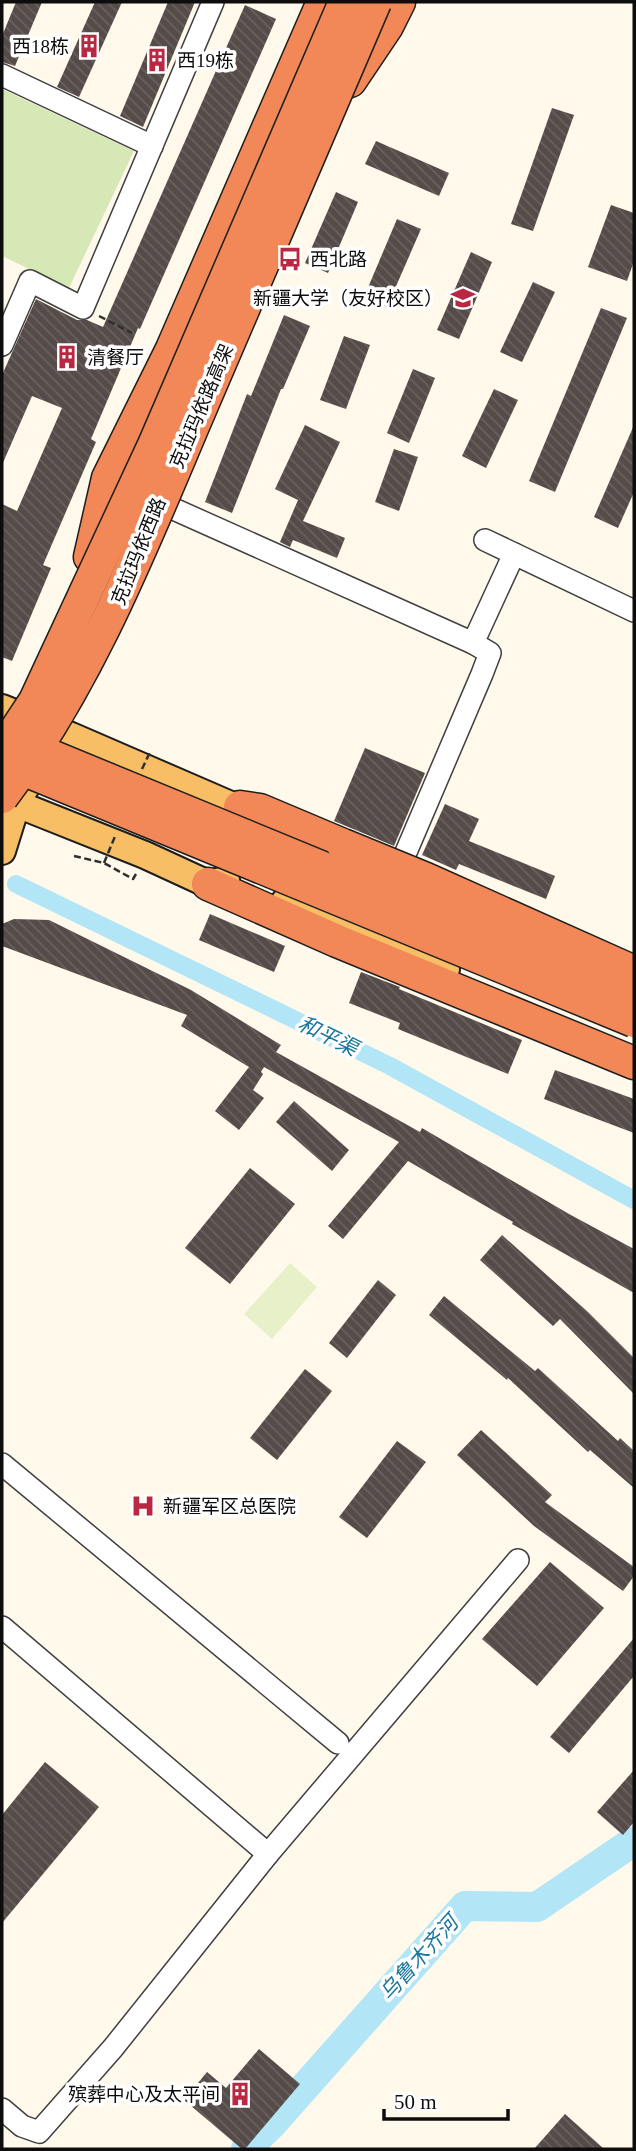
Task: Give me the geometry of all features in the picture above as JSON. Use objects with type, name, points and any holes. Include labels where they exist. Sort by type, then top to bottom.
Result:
[{"type":"highway","points":[[90,557],[108,478],[172,349],[323,2]]},
{"type":"highway","name":"克拉玛依路高架","points":[[2,751],[35,701],[148,458],[343,2]]},
{"type":"highway","points":[[332,106],[384,8]]},
{"type":"highway","name":"克拉玛依路高架","points":[[5,805],[21,772],[66,702],[109,618],[192,428],[384,8]]},
{"type":"highway","points":[[5,723],[634,996]]},
{"type":"highway","points":[[2,761],[634,1021]]},
{"type":"highway","points":[[240,807],[260,810],[426,879],[634,974]]},
{"type":"highway","points":[[208,884],[337,942],[634,1063]]},
{"type":"main road","name":"克拉玛依西路","points":[[5,723],[90,557],[343,2]]},
{"type":"main road","name":"克拉玛依西路","points":[[2,851],[5,805],[60,733],[89,673],[184,437],[332,106]]},
{"type":"main road","points":[[5,723],[71,736],[240,807],[393,883],[634,974]]},
{"type":"main road","points":[[5,805],[145,855],[208,884],[232,879],[634,1050]]},
{"type":"street","points":[[2,345],[30,281],[83,308],[214,2]]},
{"type":"street","points":[[2,75],[152,146]]},
{"type":"street","points":[[158,502],[490,653],[393,883]]},
{"type":"street","points":[[485,540],[634,611]]},
{"type":"street","points":[[473,643],[514,554]]},
{"type":"street","points":[[2,1464],[338,1744]]},
{"type":"street","points":[[2,2109],[22,2126],[39,2132],[113,2048],[268,1854],[518,1560]]},
{"type":"street","points":[[2,1627],[268,1854]]},
{"type":"path","points":[[83,308],[132,333]]},
{"type":"path","points":[[74,856],[104,863],[133,879]]},
{"type":"green space","points":[[2,89],[134,151],[69,288],[2,256]]},
{"type":"green space","points":[[290,1263],[317,1287],[272,1339],[244,1314]]},
{"type":"building","points":[[16,2],[42,2],[15,66],[2,62],[2,36]]},
{"type":"building","name":"西18栋","points":[[95,2],[122,2],[79,97],[57,87]]},
{"type":"building","name":"西19栋","points":[[168,2],[195,2],[143,127],[120,116]]},
{"type":"building","points":[[245,5],[276,19],[91,439],[96,442],[43,565],[51,568],[12,661],[2,657],[2,504],[17,511],[62,408],[32,396],[2,465],[2,375],[36,299],[77,320],[87,320],[103,327]]},
{"type":"building","points":[[552,108],[574,115],[533,231],[511,224]]},
{"type":"building","points":[[376,141],[449,173],[439,196],[365,164]]},
{"type":"building","points":[[336,192],[358,202],[328,273],[305,263]]},
{"type":"building","points":[[611,205],[634,213],[634,261],[627,281],[588,267]]},
{"type":"building","points":[[397,219],[421,229],[387,307],[364,297]]},
{"type":"building","points":[[471,252],[492,262],[459,339],[437,330]]},
{"type":"building","points":[[533,282],[555,292],[522,362],[500,352]]},
{"type":"building","points":[[601,308],[627,318],[555,492],[529,481]]},
{"type":"building","points":[[284,315],[310,326],[281,389],[232,513],[205,502],[247,394],[251,396]]},
{"type":"building","points":[[344,336],[370,345],[346,409],[320,400]]},
{"type":"building","points":[[413,369],[435,378],[409,443],[387,433]]},
{"type":"building","points":[[494,389],[518,400],[486,468],[462,456]]},
{"type":"building","points":[[305,425],[340,442],[303,521],[345,538],[337,558],[293,540],[290,547],[280,542],[298,500],[275,489]]},
{"type":"building","points":[[634,425],[634,492],[618,528],[594,517]]},
{"type":"building","points":[[394,449],[418,457],[399,511],[375,502]]},
{"type":"building","points":[[365,748],[425,773],[394,846],[334,821]]},
{"type":"building","points":[[445,804],[479,819],[469,841],[555,876],[546,899],[459,864],[456,870],[422,855]]},
{"type":"building","points":[[210,914],[285,946],[274,972],[199,940]]},
{"type":"building","points":[[14,919],[49,920],[191,990],[281,1045],[276,1052],[420,1132],[422,1128],[634,1249],[634,1293],[408,1161],[343,1239],[328,1226],[399,1142],[264,1067],[261,1072],[263,1074],[253,1090],[264,1098],[239,1130],[215,1111],[249,1067],[181,1026],[187,1015],[2,946],[2,924]]},
{"type":"building","points":[[361,972],[522,1040],[508,1074],[398,1029],[400,1023],[349,1003]]},
{"type":"building","points":[[555,1070],[634,1099],[634,1133],[544,1099]]},
{"type":"building","points":[[294,1101],[349,1150],[332,1171],[276,1122]]},
{"type":"building","points":[[250,1168],[295,1204],[230,1284],[185,1248]]},
{"type":"building","points":[[502,1235],[588,1312],[634,1358],[634,1394],[560,1319],[553,1326],[480,1260]]},
{"type":"building","points":[[378,1280],[396,1295],[347,1358],[329,1343]]},
{"type":"building","points":[[444,1296],[535,1371],[538,1368],[618,1441],[620,1438],[634,1451],[634,1488],[590,1450],[588,1452],[508,1378],[507,1380],[429,1315]]},
{"type":"building","points":[[305,1369],[332,1391],[277,1460],[250,1438]]},
{"type":"building","points":[[481,1430],[552,1495],[545,1502],[634,1567],[634,1576],[623,1591],[534,1526],[457,1455]]},
{"type":"building","points":[[397,1441],[426,1462],[367,1538],[339,1517]]},
{"type":"building","points":[[550,1562],[604,1608],[537,1686],[482,1639]]},
{"type":"building","points":[[634,1638],[634,1676],[569,1753],[550,1737]]},
{"type":"building","points":[[45,1762],[99,1807],[2,1923],[2,1815]]},
{"type":"building","points":[[634,1770],[634,1822],[623,1835],[597,1812]]},
{"type":"building","name":"殡葬中心及太平间","points":[[259,2049],[300,2084],[245,2149],[242,2149],[184,2100],[207,2072],[226,2088]]},
{"type":"building","points":[[565,2114],[604,2149],[534,2149]]},
{"type":"waterway","name":"和平渠","points":[[16,884],[390,1066],[634,1200]]},
{"type":"waterway","name":"乌鲁木齐河","points":[[246,2149],[271,2125],[465,1906],[537,1907],[634,1841]]},
{"type":"place","name":"西18栋","points":[[89,46]]},
{"type":"place","name":"西19栋","points":[[157,60]]},
{"type":"place","name":"西北路","points":[[290,259]]},
{"type":"place","name":"新疆大学（友好校区）","points":[[463,298]]},
{"type":"place","name":"清餐厅","points":[[67,357]]},
{"type":"place","name":"新疆军区总医院","points":[[143,1506]]},
{"type":"place","name":"殡葬中心及太平间","points":[[240,2094]]}]
